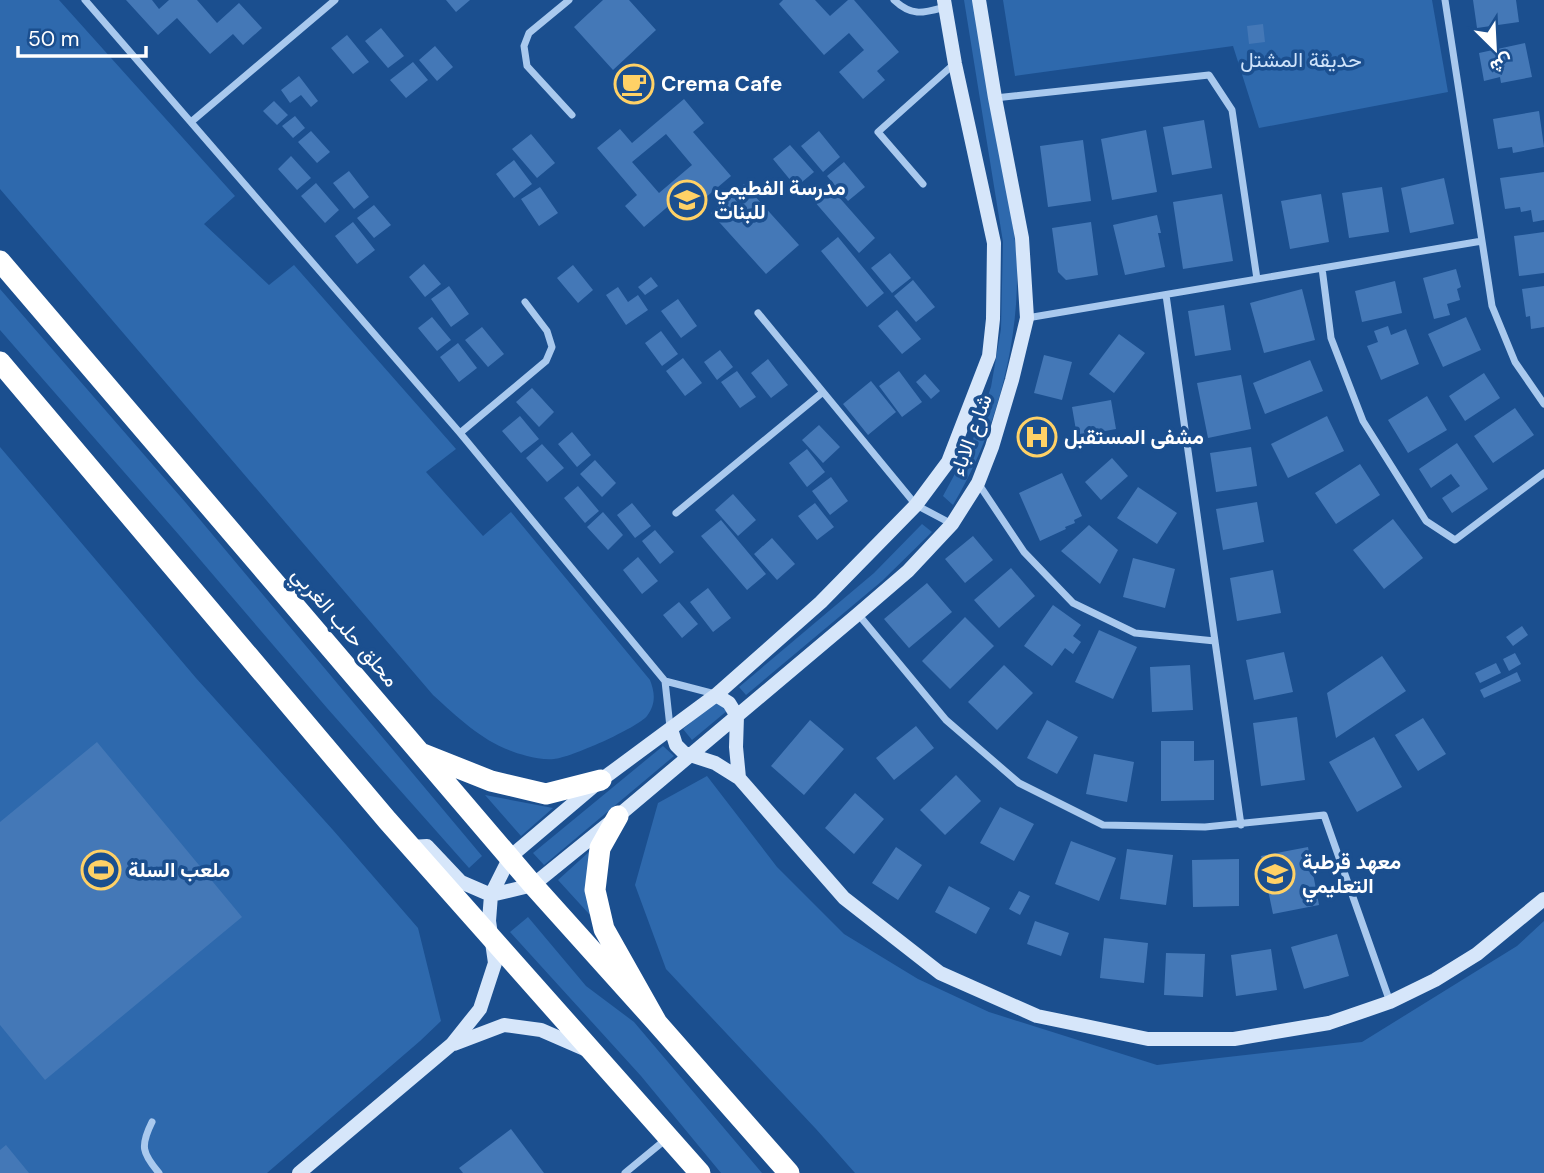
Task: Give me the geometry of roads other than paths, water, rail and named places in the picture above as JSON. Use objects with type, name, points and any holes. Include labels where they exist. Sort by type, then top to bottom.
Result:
[{"type":"highway","name":"محلق حلب الغربي","points":[[0,261],[533,884],[657,1023]]},
{"type":"highway","points":[[0,362],[411,847],[700,1173]]},
{"type":"highway","points":[[421,753],[491,781],[546,794],[601,780]]},
{"type":"highway","points":[[618,816],[600,848],[595,890],[604,929],[657,1023],[789,1173]]},
{"type":"main road","name":"شارع الاباء","points":[[533,884],[618,816],[908,570],[952,524],[978,483],[1012,380],[1027,318],[1022,238],[979,0]]},
{"type":"main road","name":"شارع الاباء","points":[[510,857],[601,780],[716,695],[821,602],[916,505],[948,461],[989,356],[993,319],[994,243],[955,64],[945,4]]},
{"type":"main road","points":[[716,695],[729,702],[737,716],[739,778]]},
{"type":"main road","points":[[671,729],[676,745],[689,756],[715,763],[739,778],[844,898],[940,973],[1037,1016],[1148,1039],[1234,1039],[1329,1023],[1390,1002],[1435,980],[1477,954],[1544,899]]},
{"type":"main road","points":[[411,847],[427,846],[461,882],[491,895],[533,884]]},
{"type":"main road","points":[[299,1173],[453,1044],[480,1009],[495,963],[489,921],[491,895],[510,857]]},
{"type":"main road","points":[[453,1044],[504,1025],[541,1030],[593,1053]]},
{"type":"street","points":[[85,0],[460,433],[665,681],[671,729]]},
{"type":"street","points":[[191,121],[335,0]]},
{"type":"street","points":[[569,0],[529,33],[524,46],[527,66],[572,116]]},
{"type":"street","points":[[894,0],[911,12],[924,12],[945,4]]},
{"type":"street","points":[[1445,0],[1492,306],[1515,362],[1544,404]]},
{"type":"street","points":[[923,184],[878,132],[955,64]]},
{"type":"street","points":[[995,98],[1209,75],[1232,110],[1257,279]]},
{"type":"street","points":[[1027,318],[1482,241]]},
{"type":"street","points":[[1322,268],[1331,338],[1363,421],[1426,521],[1455,540],[1544,473]]},
{"type":"street","points":[[1166,295],[1241,825]]},
{"type":"street","points":[[460,433],[546,361],[552,347],[547,331],[525,302]]},
{"type":"street","points":[[758,313],[916,505],[952,524]]},
{"type":"street","points":[[676,513],[823,392]]},
{"type":"street","points":[[978,483],[1024,552],[1073,603],[1135,633],[1215,641]]},
{"type":"street","points":[[858,614],[946,720],[1019,783],[1102,825],[1205,827],[1324,815],[1390,1002]]},
{"type":"street","points":[[665,681],[716,695]]},
{"type":"street","points":[[152,1122],[144,1146],[146,1157],[159,1173]]},
{"type":"street","points":[[625,1173],[669,1137]]},
{"type":"place","name":"Crema Cafe","points":[[634,84]]},
{"type":"place","name":"مدرسة الفطيمي للبنات","points":[[687,200]]},
{"type":"place","name":"مشفى المستقبل","points":[[1037,437]]},
{"type":"place","name":"ملعب السلة","points":[[101,870]]},
{"type":"place","name":"معهد قرطبة التعليمي","points":[[1275,874]]},
{"type":"park label","name":"حديقة المشتل","points":[[1301,60]]}]
